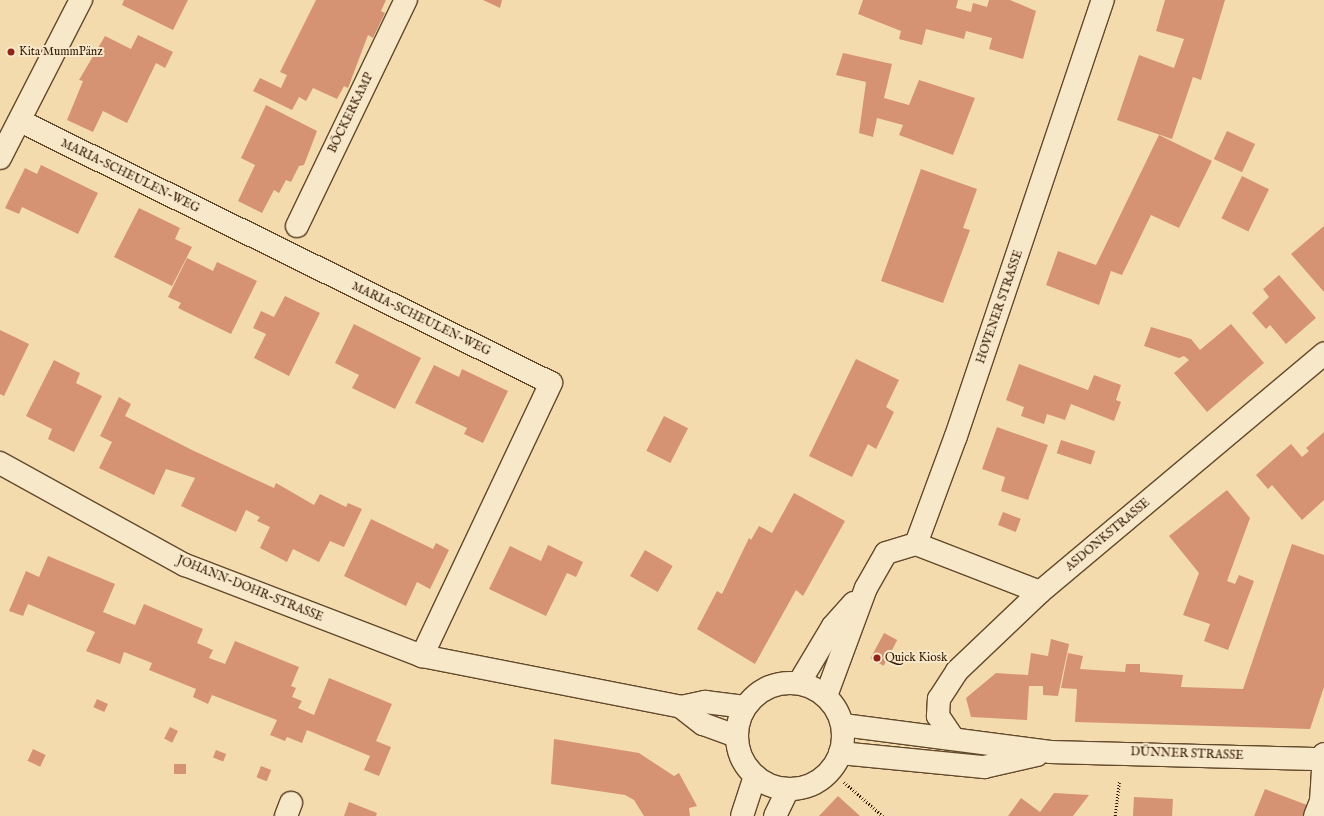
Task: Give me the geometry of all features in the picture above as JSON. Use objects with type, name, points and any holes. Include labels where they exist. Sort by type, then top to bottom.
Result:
[{"type":"street","points":[[0,158],[20,122],[81,0]]},
{"type":"street","name":"BÖCKERKAMP","points":[[297,226],[406,0]]},
{"type":"street","name":"HOVENER STRASSE","points":[[916,544],[956,436],[1103,0]]},
{"type":"street","name":"MARIA-SCHEULEN-WEG","points":[[20,122],[551,383],[422,656]]},
{"type":"street","name":"ASDONKSTRASSE","points":[[953,738],[938,716],[938,699],[957,670],[1040,592],[1324,354]]},
{"type":"street","name":"JOHANN-DOHR-STRASSE","points":[[0,463],[185,565],[422,656],[681,707]]},
{"type":"street","points":[[826,696],[866,588],[886,553],[916,544],[1040,592]]},
{"type":"street","points":[[799,683],[833,626],[866,588]]},
{"type":"street","points":[[778,683],[799,683],[826,696],[842,725],[840,753],[829,772],[810,785],[788,789],[771,786],[755,776],[745,765],[736,736],[744,707],[759,692],[778,683]]},
{"type":"street","points":[[681,707],[705,702],[744,707]]},
{"type":"street","points":[[681,707],[703,724],[736,736]]},
{"type":"street","name":"DÜNNER STRASSE","points":[[842,725],[953,738],[1050,752],[1324,757]]},
{"type":"street","name":"DÜNNER STRASSE","points":[[840,753],[984,767],[1050,752]]},
{"type":"street","points":[[1314,816],[1322,801],[1324,757]]},
{"type":"street","points":[[742,816],[755,776]]},
{"type":"street","points":[[775,816],[788,789]]},
{"type":"path","points":[[829,772],[859,792],[883,816]]},
{"type":"building","points":[[124,0],[188,0],[173,30],[122,5]]},
{"type":"building","points":[[316,0],[386,0],[381,11],[385,13],[373,38],[368,35],[348,88],[344,86],[337,99],[313,88],[306,101],[299,97],[292,110],[253,91],[260,78],[281,88],[287,75],[280,72]]},
{"type":"building","points":[[483,0],[502,0],[500,8]]},
{"type":"building","points":[[863,0],[958,0],[956,8],[971,12],[973,3],[987,7],[989,0],[1010,0],[1036,11],[1023,59],[989,49],[992,38],[966,31],[964,39],[926,29],[922,45],[899,39],[901,31],[858,14]]},
{"type":"building","points":[[1165,0],[1225,0],[1201,80],[1193,77],[1172,139],[1117,120],[1139,55],[1174,68],[1184,39],[1156,31]]},
{"type":"building","points":[[138,35],[173,52],[165,68],[156,63],[127,123],[103,111],[93,132],[67,120],[83,81],[79,80],[105,36],[131,49]]},
{"type":"building","points":[[843,53],[892,64],[884,98],[909,105],[919,80],[975,98],[953,155],[899,135],[903,125],[877,118],[873,137],[859,133],[866,82],[836,75]]},
{"type":"building","points":[[266,105],[317,131],[304,165],[299,166],[291,182],[286,180],[279,193],[274,190],[262,213],[238,201],[255,165],[241,158]]},
{"type":"building","points":[[1227,131],[1255,144],[1242,172],[1214,159]]},
{"type":"building","points":[[1159,135],[1212,161],[1179,228],[1151,215],[1122,275],[1111,271],[1099,305],[1046,285],[1058,251],[1096,265]]},
{"type":"building","points":[[41,165],[98,193],[78,234],[22,207],[19,214],[5,208],[25,168],[37,174]]},
{"type":"building","points":[[921,169],[977,189],[963,228],[970,230],[943,303],[881,281]]},
{"type":"building","points":[[1242,176],[1269,189],[1248,231],[1221,218]]},
{"type":"building","points":[[139,208],[180,228],[175,239],[192,247],[172,286],[114,257]]},
{"type":"building","points":[[1324,226],[1324,292],[1291,254]]},
{"type":"building","points":[[187,258],[213,271],[217,262],[257,281],[231,334],[178,308],[181,303],[168,297]]},
{"type":"building","points":[[1279,275],[1316,318],[1286,344],[1270,325],[1266,329],[1252,313],[1269,297],[1263,289]]},
{"type":"building","points":[[285,296],[320,313],[289,376],[254,358],[266,334],[253,328],[261,311],[274,317]]},
{"type":"building","points":[[354,324],[421,358],[395,409],[352,388],[359,375],[335,363]]},
{"type":"building","points":[[1231,324],[1264,363],[1207,412],[1174,373],[1189,360],[1184,356],[1179,358],[1144,346],[1151,327],[1191,339],[1200,350]]},
{"type":"building","points":[[0,330],[29,344],[4,396],[0,394]]},
{"type":"building","points":[[856,359],[899,380],[886,407],[894,412],[876,449],[868,444],[852,477],[809,456]]},
{"type":"building","points":[[54,360],[80,373],[76,383],[102,396],[74,452],[48,439],[52,429],[26,416]]},
{"type":"building","points":[[1019,364],[1088,390],[1094,375],[1121,385],[1116,400],[1121,402],[1114,421],[1071,404],[1065,420],[1047,414],[1044,424],[1021,416],[1024,407],[1006,400]]},
{"type":"building","points":[[434,365],[459,377],[462,369],[508,391],[483,443],[464,434],[467,428],[415,403]]},
{"type":"building","points":[[119,397],[131,404],[125,416],[192,450],[274,488],[276,483],[314,505],[320,494],[346,507],[348,503],[362,509],[344,547],[330,541],[319,562],[293,549],[287,562],[260,548],[270,527],[257,521],[260,517],[246,510],[236,532],[181,506],[195,478],[166,469],[154,495],[99,468],[112,442],[100,436]]},
{"type":"building","points":[[664,416],[688,428],[670,463],[646,451]]},
{"type":"building","points":[[997,427],[1048,445],[1028,500],[1001,491],[1005,477],[982,469]]},
{"type":"building","points":[[1324,432],[1324,500],[1302,520],[1272,485],[1268,489],[1256,475],[1291,444],[1302,457],[1309,451],[1306,448]]},
{"type":"building","points":[[1061,440],[1095,451],[1091,464],[1057,453]]},
{"type":"building","points":[[1227,490],[1250,518],[1227,581],[1235,584],[1239,575],[1254,581],[1228,650],[1204,641],[1210,624],[1183,615],[1199,573],[1169,536]]},
{"type":"building","points":[[794,493],[845,521],[803,596],[796,590],[755,664],[697,629],[717,591],[722,594],[749,538],[751,540],[759,526],[772,533]]},
{"type":"building","points":[[1003,512],[1021,519],[1016,532],[998,525]]},
{"type":"building","points":[[371,519],[433,549],[436,543],[449,550],[430,589],[417,582],[406,606],[344,576]]},
{"type":"building","points":[[1292,544],[1324,555],[1324,687],[1310,729],[1075,722],[1077,689],[1061,688],[1068,653],[1083,656],[1080,669],[1125,672],[1126,664],[1140,664],[1140,672],[1183,675],[1181,687],[1243,689]]},
{"type":"building","points":[[548,545],[583,562],[576,577],[567,573],[546,616],[489,589],[510,546],[541,561]]},
{"type":"building","points":[[645,550],[673,566],[658,592],[630,576]]},
{"type":"building","points":[[48,556],[115,584],[103,612],[135,625],[144,604],[203,629],[197,643],[213,650],[209,658],[225,664],[235,641],[299,667],[291,686],[296,688],[292,697],[302,701],[298,708],[314,715],[329,678],[392,704],[376,741],[391,747],[379,776],[364,770],[370,756],[307,730],[302,743],[287,737],[285,741],[270,735],[277,720],[212,695],[208,704],[193,697],[196,689],[149,670],[152,663],[124,652],[120,664],[86,651],[95,632],[28,604],[23,616],[9,611],[26,571],[39,577]]},
{"type":"building","points":[[884,633],[897,640],[884,666],[870,659]]},
{"type":"building","points":[[1051,639],[1069,644],[1058,696],[1043,695],[1043,686],[1029,686],[1027,720],[971,717],[966,698],[996,673],[1028,675],[1031,653],[1048,656]]},
{"type":"building","points":[[97,699],[108,704],[104,712],[93,707]]},
{"type":"building","points":[[170,727],[178,731],[172,743],[164,739]]},
{"type":"building","points":[[554,739],[639,753],[674,776],[679,773],[697,806],[689,808],[690,816],[644,816],[634,800],[625,795],[551,784]]},
{"type":"building","points":[[33,749],[46,755],[40,767],[28,761]]},
{"type":"building","points":[[216,750],[226,754],[223,762],[213,757]]},
{"type":"building","points":[[174,764],[186,764],[186,774],[174,774]]},
{"type":"building","points":[[261,766],[271,770],[267,781],[257,777]]},
{"type":"building","points":[[1265,789],[1307,805],[1303,816],[1254,816]]},
{"type":"building","points":[[1054,793],[1089,795],[1073,816],[1008,816],[1021,798],[1040,812]]},
{"type":"building","points":[[838,796],[860,816],[819,816]]},
{"type":"building","points":[[1134,797],[1173,799],[1172,816],[1133,816]]},
{"type":"building","points":[[349,802],[377,813],[376,816],[344,816]]},
{"type":"place","name":"Kita MummPänz","points":[[11,52]]},
{"type":"place","name":"Quick Kiosk","points":[[877,658]]}]
